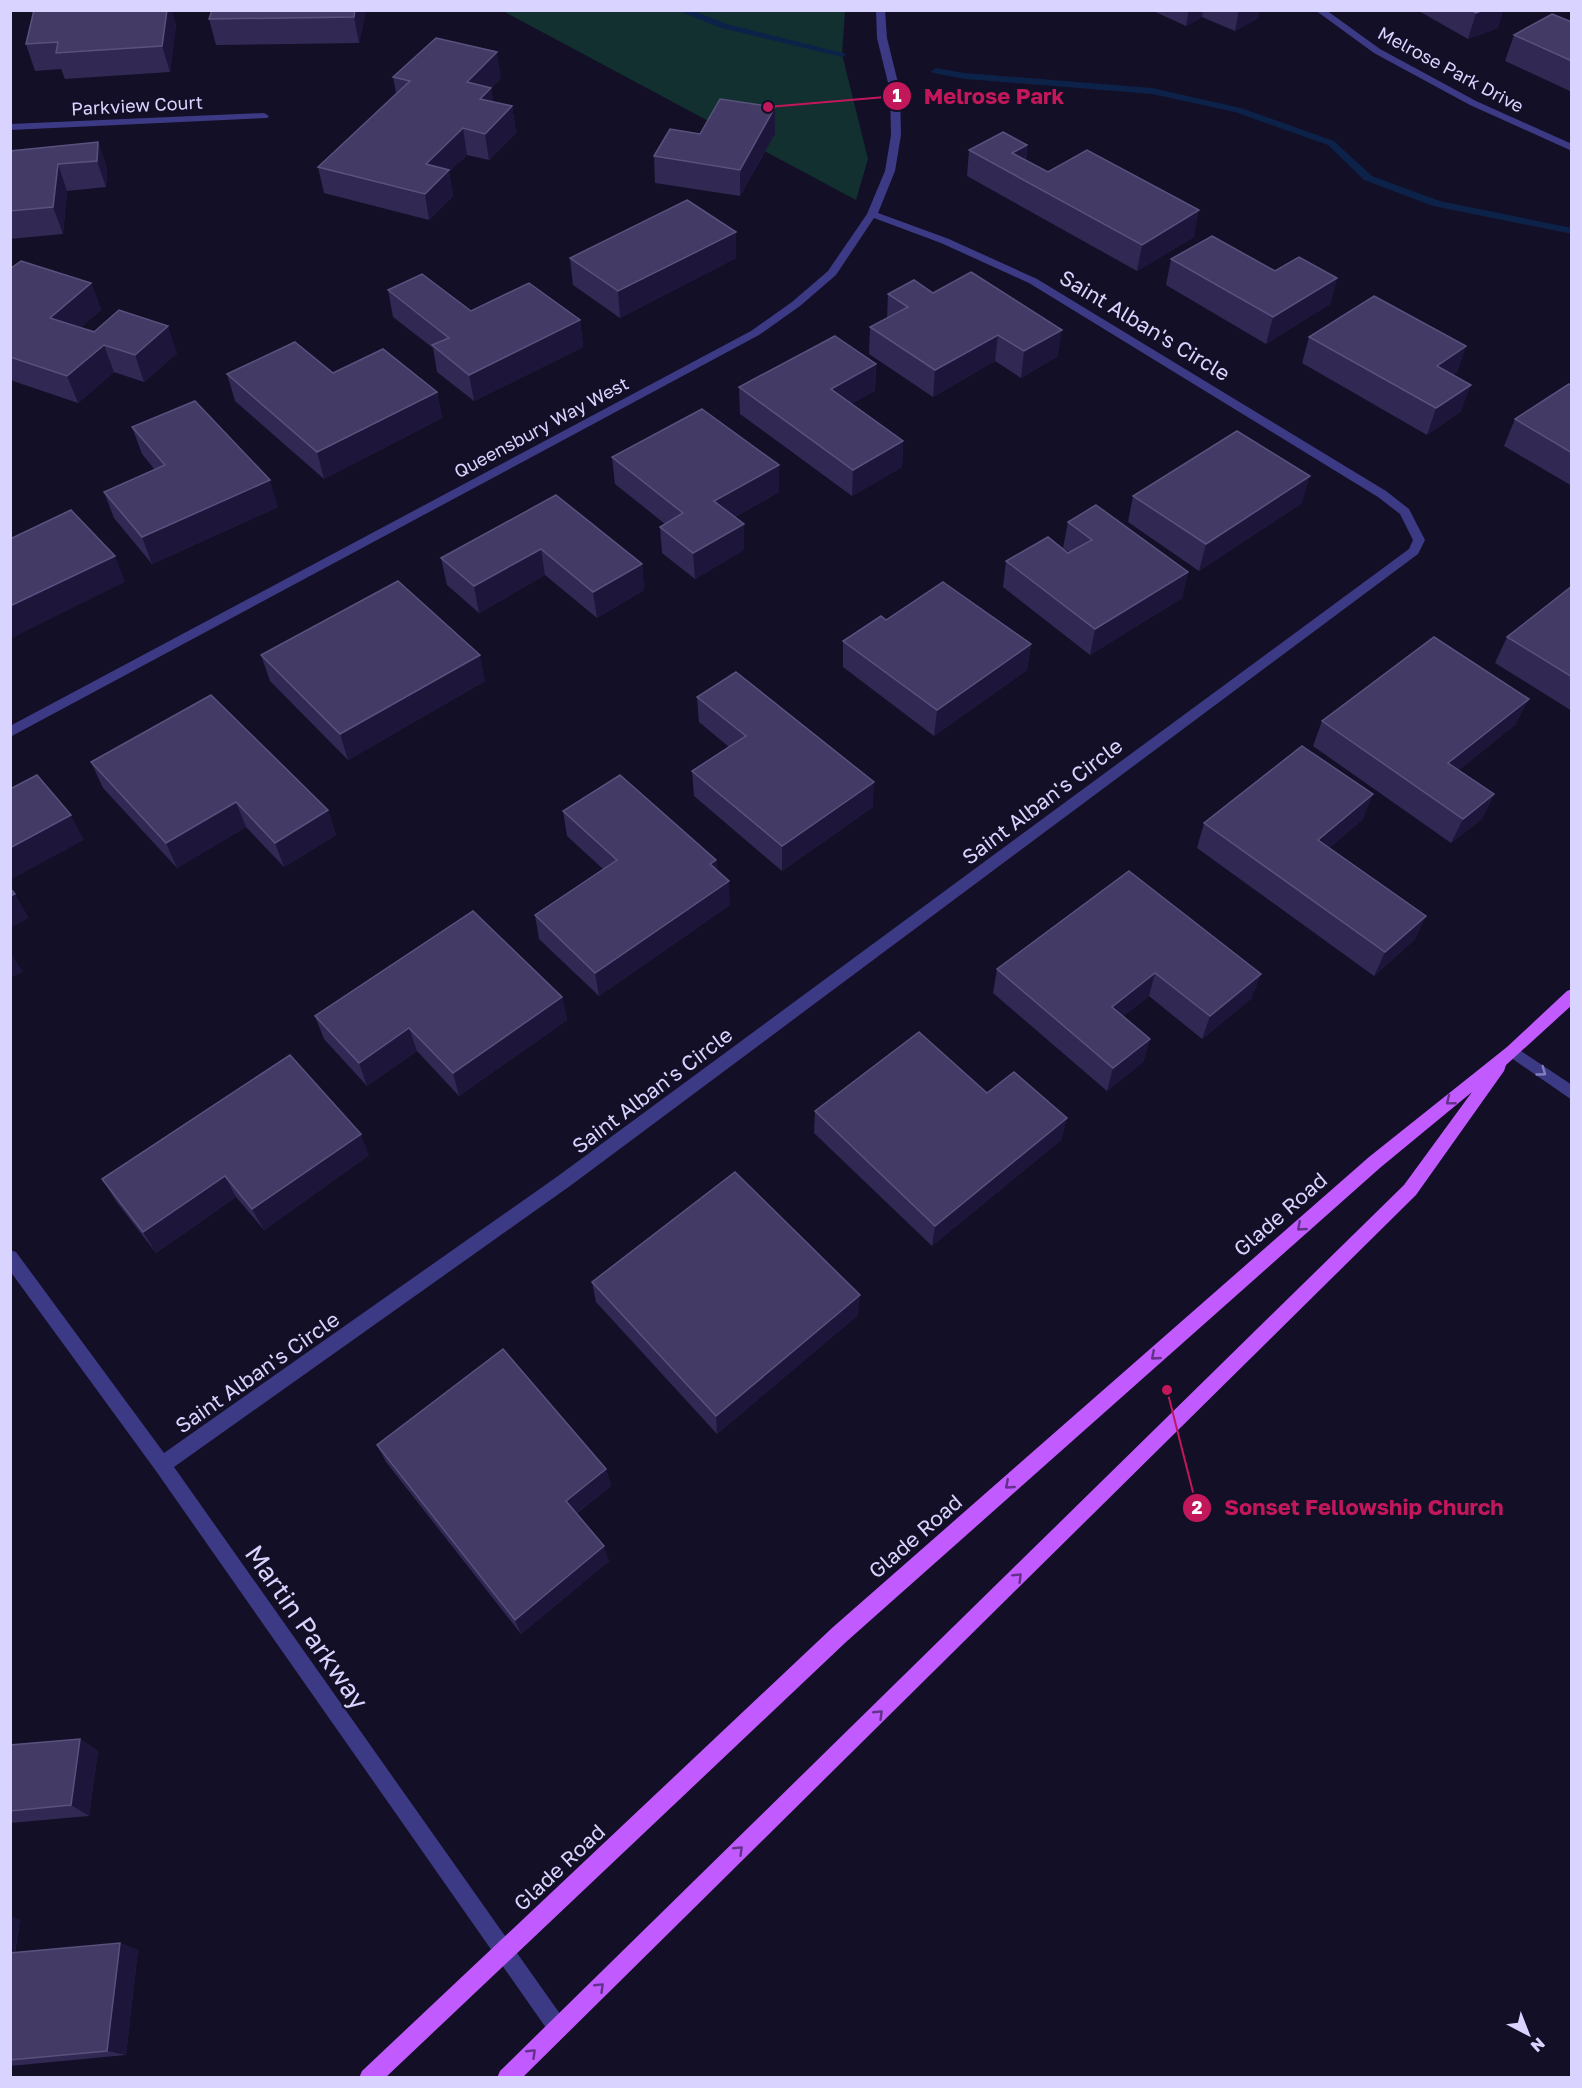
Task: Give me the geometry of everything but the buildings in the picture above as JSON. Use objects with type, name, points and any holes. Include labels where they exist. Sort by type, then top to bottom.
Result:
[{"type":"main road","name":"Glade Road","points":[[369,2078],[839,1635],[1375,1162],[1569,1001]]},
{"type":"main road","name":"Glade Road","points":[[507,2078],[1410,1190],[1512,1050]]},
{"type":"street","name":"Queensbury Way West","points":[[10,732],[755,333],[796,304],[832,273],[872,214],[890,171],[896,135],[895,91],[882,38],[880,10]]},
{"type":"street","name":"Melrose Park Drive","points":[[1319,10],[1377,51],[1473,103],[1572,148]]},
{"type":"street","name":"Parkview Court","points":[[10,127],[264,116]]},
{"type":"street","name":"Saint Alban's Circle","points":[[162,1465],[564,1181],[1414,551],[1419,540],[1405,512],[1382,494],[1033,281],[945,241],[872,214]]},
{"type":"street","points":[[1512,1050],[1572,1094]]},
{"type":"street","name":"Martin Parkway","points":[[10,1257],[162,1465],[558,2028]]},
{"type":"green space","points":[[503,11],[845,11],[842,54],[868,159],[856,200]]},
{"type":"waterway","points":[[681,10],[724,26],[842,54]]},
{"type":"waterway","points":[[936,71],[965,76],[1152,91],[1238,110],[1331,143],[1368,178],[1437,204],[1572,231]]},
{"type":"place","name":"Melrose Park","points":[[768,107]]},
{"type":"place","name":"Sonset Fellowship Church","points":[[1167,1390]]}]
